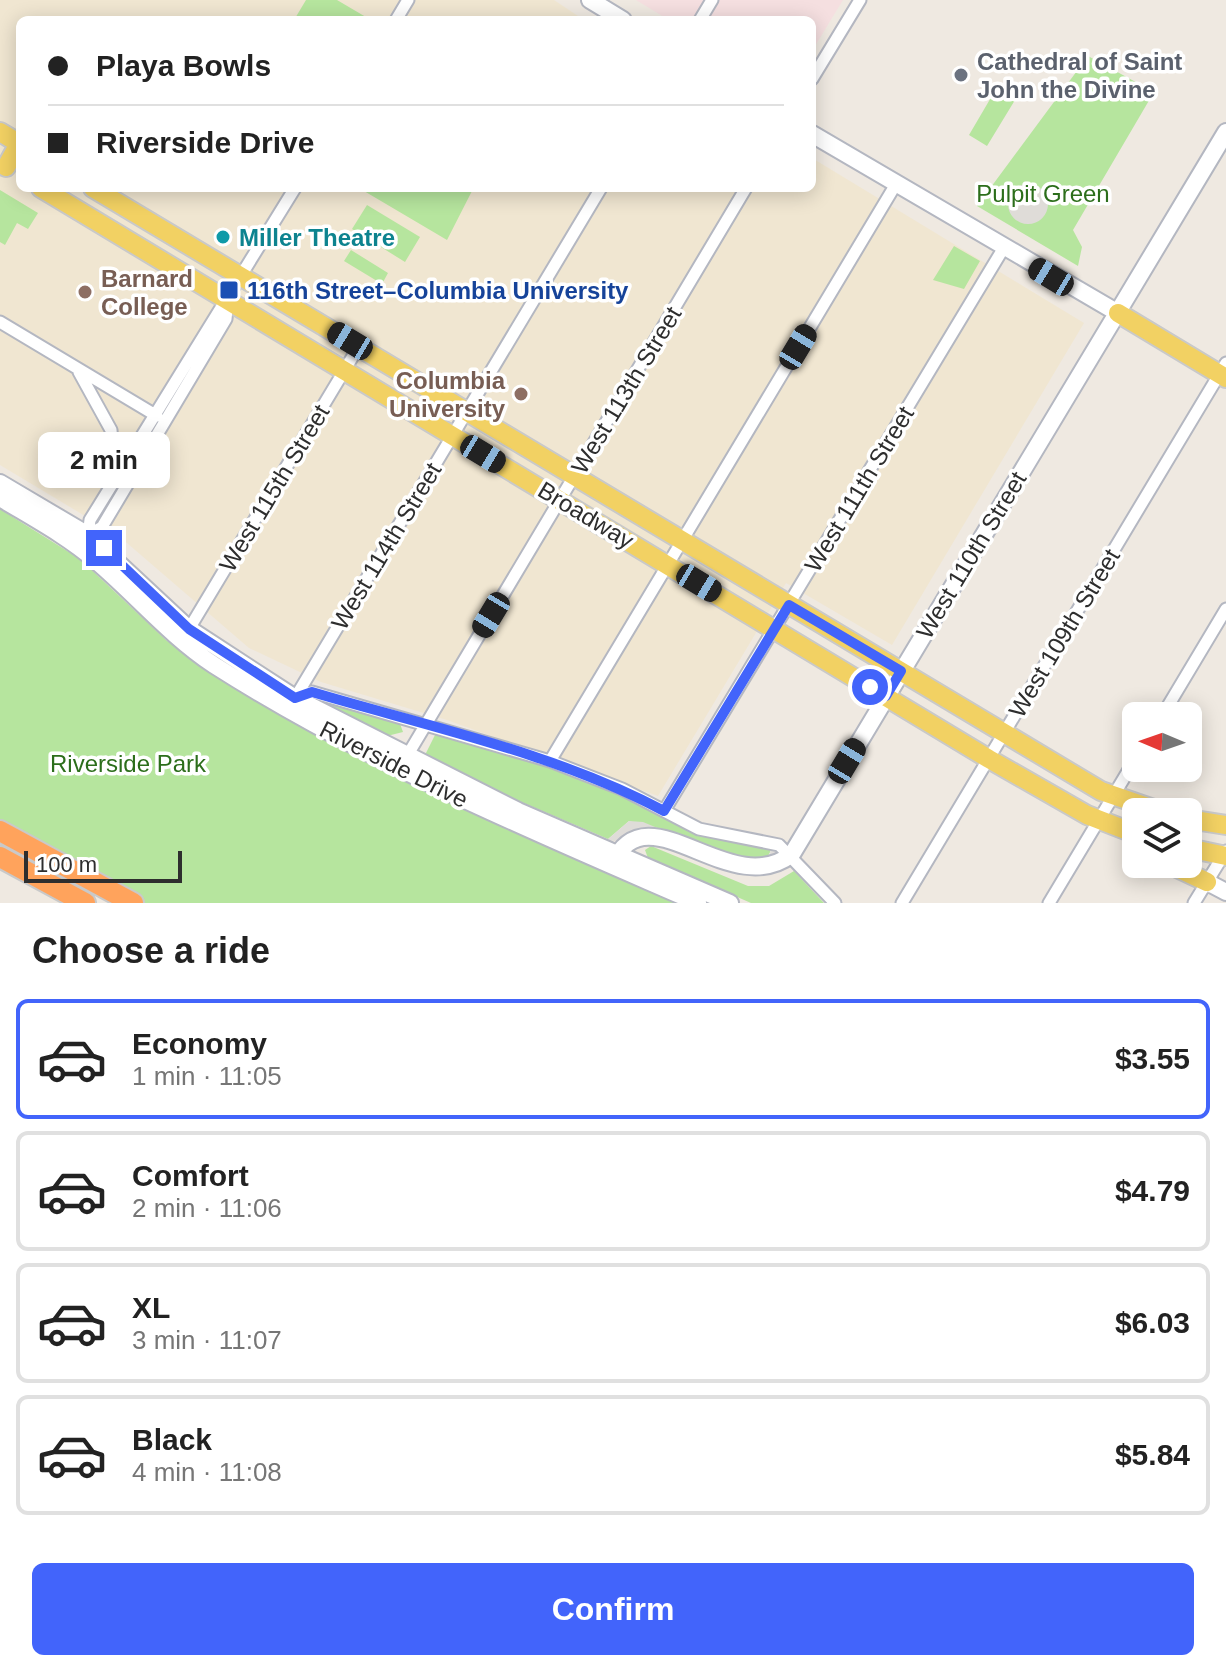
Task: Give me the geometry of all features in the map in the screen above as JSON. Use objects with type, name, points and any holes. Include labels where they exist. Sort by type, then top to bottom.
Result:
[{"type":"highway","points":[[0,831],[133,903]]},
{"type":"highway","points":[[0,857],[85,903]]},
{"type":"main road","points":[[590,0],[616,16]]},
{"type":"main road","name":"West 110th Street","points":[[615,860],[631,841],[646,837],[713,866],[752,875],[775,870],[792,854],[1226,132]]},
{"type":"main road","points":[[816,136],[1003,249],[1224,371]]},
{"type":"main road","name":"Broadway","points":[[48,192],[989,759],[1107,824],[1122,829]]},
{"type":"main road","name":"Broadway","points":[[100,192],[1005,733],[1122,798]]},
{"type":"main road","name":"Riverside Drive","points":[[0,483],[84,542],[185,636],[292,703],[404,763],[518,811],[698,903]]},
{"type":"main road","name":"Riverside Drive","points":[[0,498],[84,542]]},
{"type":"main road","points":[[1202,821],[1226,825]]},
{"type":"main road","points":[[1107,824],[1122,834]]},
{"type":"main road","points":[[1202,850],[1225,854]]},
{"type":"main road","name":"Riverside Drive","points":[[615,860],[730,903]]},
{"type":"main road","points":[[1199,878],[1226,892]]},
{"type":"street","points":[[816,72],[860,0]]},
{"type":"street","points":[[550,761],[896,184]]},
{"type":"street","points":[[84,542],[90,520],[293,192]]},
{"type":"street","name":"West 114th Street","points":[[292,703],[599,192]]},
{"type":"street","name":"West 113th Street","points":[[404,763],[744,192]]},
{"type":"street","name":"West 111th Street","points":[[664,811],[1003,249]]},
{"type":"street","points":[[84,542],[102,527],[226,319],[228,301]]},
{"type":"street","points":[[0,322],[165,421]]},
{"type":"street","name":"West 115th Street","points":[[185,636],[359,346]]},
{"type":"street","points":[[77,368],[111,430],[116,467],[113,482]]},
{"type":"street","name":"West 109th Street","points":[[902,903],[1224,371]]},
{"type":"street","points":[[1170,702],[1226,609]]},
{"type":"street","name":"Riverside Drive","points":[[292,703],[312,692],[550,761],[622,789],[699,829],[768,841],[792,854],[835,903]]},
{"type":"street","points":[[1049,903],[1107,824],[1114,795],[1122,782]]},
{"type":"street","points":[[1194,903],[1225,854]]},
{"type":"shaded area","name":"Columbia University","points":[[0,0],[554,0],[578,16],[16,16],[16,192],[816,192],[816,160],[1084,323],[892,645],[786,583],[658,796],[447,720],[321,682],[249,648],[120,537],[0,465]]},
{"type":"shaded area","points":[[636,0],[843,0],[816,44],[816,16],[662,16]]},
{"type":"shaded area","points":[[1028,184],[1042,190],[1048,204],[1042,218],[1028,224],[1014,218],[1008,204],[1014,190]]},
{"type":"shaded area","points":[[629,821],[643,822],[730,858],[764,860],[770,854],[771,846],[780,856],[766,866],[745,867],[710,860],[647,831],[630,833],[615,841],[607,840]]},
{"type":"green space","points":[[306,0],[337,0],[364,16],[296,16]]},
{"type":"green space","name":"Pulpit Green","points":[[1088,56],[1154,92],[1073,230],[1082,247],[1078,266],[977,206]]},
{"type":"green space","points":[[996,89],[1015,100],[987,146],[969,135]]},
{"type":"green space","points":[[0,190],[38,213],[28,229],[17,223],[5,245],[0,242]]},
{"type":"green space","points":[[366,192],[471,192],[447,240]]},
{"type":"green space","points":[[367,205],[420,237],[405,262],[352,229]]},
{"type":"green space","points":[[954,246],[980,261],[964,289],[933,280]]},
{"type":"green space","points":[[351,250],[388,273],[382,284],[344,261]]},
{"type":"green space","name":"Riverside Park","points":[[0,509],[80,559],[166,640],[235,689],[394,776],[676,903],[133,903],[0,831]]},
{"type":"green space","points":[[331,702],[399,721],[403,732],[387,736],[329,706]]},
{"type":"green space","points":[[436,733],[533,759],[628,795],[696,832],[772,848],[767,858],[748,861],[629,821],[608,839],[519,801],[425,755]]},
{"type":"green space","points":[[651,846],[748,886],[769,886],[794,871],[824,903],[751,903],[648,858],[645,850]]},
{"type":"place","name":"Cathedral of Saint John the Divine","points":[[961,75]]},
{"type":"place","name":"Miller Theatre","points":[[223,237]]},
{"type":"place","name":"116th Street–Columbia University","points":[[229,290]]},
{"type":"place","name":"Barnard College","points":[[85,292]]},
{"type":"place","name":"Columbia University","points":[[521,394]]},
{"type":"route","points":[[104,548],[189,629],[242,667],[295,698],[312,692],[550,761],[622,789],[664,811],[789,605],[901,671],[886,696],[870,687]]}]
